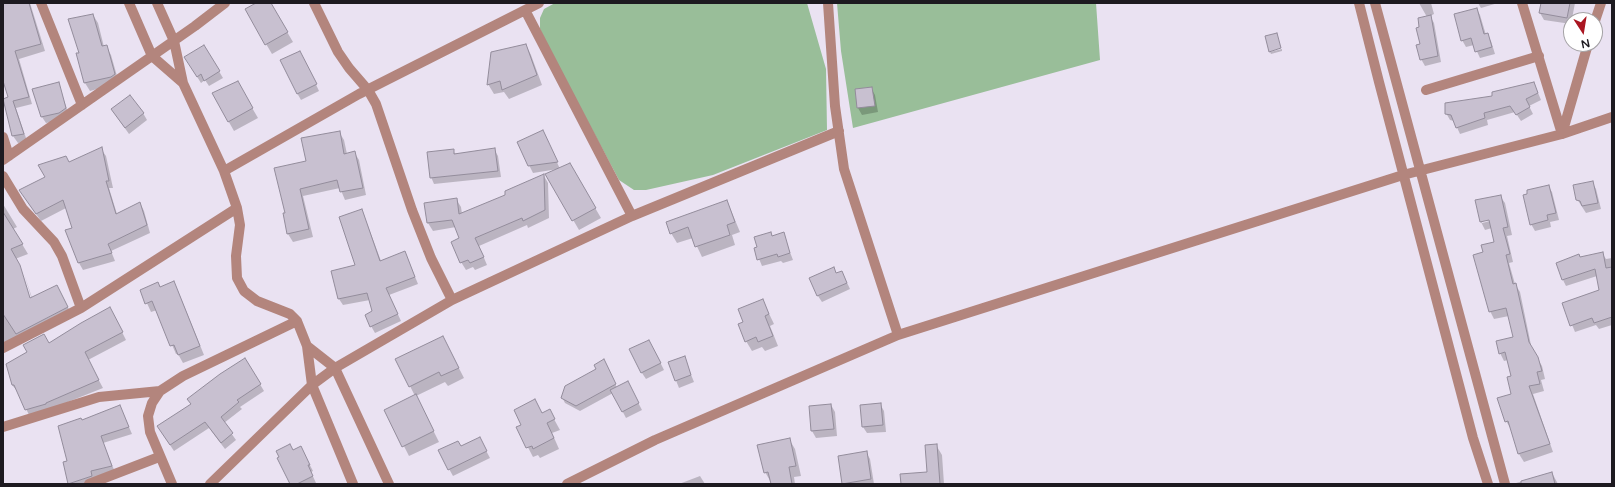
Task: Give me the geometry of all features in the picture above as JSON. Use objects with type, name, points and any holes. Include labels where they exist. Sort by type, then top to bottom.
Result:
[{"type":"street","points":[[41,3],[82,105]]},
{"type":"street","points":[[129,3],[152,56],[183,83]]},
{"type":"street","points":[[157,3],[174,41],[183,83],[224,171],[237,208],[240,225],[236,256],[238,278],[244,291],[258,301],[290,314],[297,321],[307,346],[312,385],[353,484]]},
{"type":"street","points":[[3,137],[6,158],[174,41],[225,3]]},
{"type":"street","points":[[314,3],[338,52],[349,68],[368,90],[376,104],[415,217],[431,258],[452,300]]},
{"type":"street","points":[[224,171],[368,90],[539,3]]},
{"type":"street","points":[[828,3],[835,106],[844,169],[898,335]]},
{"type":"street","points":[[1360,3],[1403,175],[1473,438],[1488,484]]},
{"type":"street","points":[[1375,3],[1505,484]]},
{"type":"street","points":[[1522,3],[1562,134]]},
{"type":"street","points":[[525,10],[632,216]]},
{"type":"street","points":[[1562,134],[1586,52]]},
{"type":"street","points":[[1426,90],[1538,56]]},
{"type":"street","points":[[567,484],[655,440],[898,335],[1403,175],[1562,134],[1612,117]]},
{"type":"street","points":[[210,484],[312,385],[335,368],[452,300],[632,216],[838,131]]},
{"type":"street","points":[[3,176],[23,209],[58,249],[68,271],[81,308]]},
{"type":"street","points":[[3,348],[81,308],[237,208]]},
{"type":"street","points":[[172,484],[159,457],[150,432],[148,416],[152,403],[160,391],[183,376],[297,321]]},
{"type":"street","points":[[307,346],[335,368],[389,484]]},
{"type":"street","points":[[3,427],[99,397],[160,391]]},
{"type":"street","points":[[89,484],[159,457]]},
{"type":"green space","points":[[555,3],[807,3],[826,69],[827,130],[713,175],[646,190],[634,190],[619,180],[547,45],[540,29],[540,18],[544,9]]},
{"type":"green space","points":[[837,3],[1096,3],[1100,60],[853,128],[841,51]]},
{"type":"building","points":[[3,3],[29,3],[41,44],[15,51],[29,97],[13,101],[24,134],[12,136],[3,99],[8,97],[3,81]]},
{"type":"building","points":[[256,3],[271,3],[288,32],[265,45],[245,9]]},
{"type":"building","points":[[1541,3],[1570,3],[1568,12],[1563,12],[1563,17],[1539,13]]},
{"type":"building","points":[[1477,8],[1484,34],[1488,33],[1492,47],[1475,52],[1471,38],[1461,41],[1454,14]]},
{"type":"building","points":[[93,14],[102,46],[107,45],[115,74],[111,77],[84,83],[76,53],[79,53],[68,19]]},
{"type":"building","points":[[1431,15],[1438,56],[1420,60],[1416,45],[1420,44],[1416,28],[1419,27],[1418,18]]},
{"type":"building","points":[[1277,33],[1281,48],[1269,52],[1265,36]]},
{"type":"building","points":[[526,44],[537,75],[502,90],[500,81],[487,85],[491,52]]},
{"type":"building","points":[[204,45],[220,71],[204,81],[201,74],[197,77],[184,57]]},
{"type":"building","points":[[300,51],[317,84],[297,94],[280,60]]},
{"type":"building","points":[[238,81],[253,108],[228,122],[212,93]]},
{"type":"building","points":[[59,82],[66,108],[59,113],[41,117],[32,89]]},
{"type":"building","points":[[1534,82],[1538,93],[1526,99],[1530,107],[1516,115],[1510,106],[1484,113],[1485,118],[1456,128],[1451,115],[1445,114],[1445,103],[1492,96],[1492,92]]},
{"type":"building","points":[[872,87],[875,106],[857,108],[855,89]]},
{"type":"building","points":[[130,95],[144,113],[125,128],[111,109]]},
{"type":"building","points":[[543,130],[558,162],[528,166],[517,142]]},
{"type":"building","points":[[340,131],[344,154],[355,151],[363,188],[340,192],[337,180],[300,189],[309,229],[287,234],[283,213],[285,213],[274,168],[306,161],[301,138]]},
{"type":"building","points":[[102,147],[109,181],[106,181],[116,214],[140,202],[147,225],[108,244],[112,253],[78,263],[65,230],[72,228],[63,200],[36,214],[19,190],[45,177],[38,165],[66,156],[69,162]]},
{"type":"building","points":[[495,148],[498,171],[430,178],[427,152],[454,149],[454,154]]},
{"type":"building","points":[[570,163],[596,208],[572,221],[545,174]]},
{"type":"building","points":[[544,174],[545,210],[523,221],[522,218],[475,238],[484,257],[470,263],[468,260],[460,263],[451,242],[459,238],[452,220],[427,223],[424,203],[457,198],[459,214],[505,195],[505,191]]},
{"type":"building","points":[[1593,181],[1598,203],[1582,206],[1580,201],[1576,200],[1573,185]]},
{"type":"building","points":[[1549,185],[1556,213],[1547,215],[1548,220],[1530,225],[1523,195],[1527,194],[1527,190]]},
{"type":"building","points":[[1501,195],[1508,227],[1503,228],[1510,254],[1506,255],[1513,284],[1516,283],[1529,342],[1538,357],[1542,371],[1537,372],[1540,384],[1529,386],[1550,444],[1518,454],[1508,421],[1505,422],[1497,398],[1511,394],[1507,377],[1511,376],[1505,352],[1499,354],[1496,341],[1513,337],[1506,308],[1489,312],[1473,255],[1483,252],[1481,245],[1494,242],[1489,220],[1480,222],[1475,200]]},
{"type":"building","points":[[727,200],[735,222],[727,225],[730,235],[695,247],[688,227],[670,234],[666,222]]},
{"type":"building","points":[[362,209],[380,261],[405,251],[415,277],[386,288],[398,314],[370,327],[365,315],[372,311],[367,293],[338,299],[331,271],[355,265],[339,217]]},
{"type":"building","points":[[3,212],[23,244],[11,249],[20,265],[30,298],[57,285],[68,307],[16,334],[3,314]]},
{"type":"building","points":[[771,232],[772,236],[784,232],[790,253],[778,257],[777,254],[757,260],[754,248],[757,247],[754,237]]},
{"type":"building","points":[[1603,252],[1606,268],[1612,267],[1612,317],[1594,323],[1592,318],[1570,326],[1562,303],[1599,290],[1595,269],[1562,280],[1556,263],[1579,254],[1580,257]]},
{"type":"building","points":[[834,267],[836,273],[842,271],[847,283],[817,296],[809,278]]},
{"type":"building","points":[[174,281],[200,346],[178,355],[174,345],[170,346],[152,301],[145,304],[140,290],[158,282],[160,287]]},
{"type":"building","points":[[763,299],[769,314],[765,316],[773,336],[758,342],[756,337],[745,342],[738,324],[743,322],[738,309]]},
{"type":"building","points":[[110,307],[123,332],[85,352],[99,380],[46,404],[25,410],[14,385],[12,385],[6,364],[27,352],[23,345],[44,334],[49,343]]},
{"type":"building","points":[[443,336],[459,368],[441,376],[439,372],[409,387],[395,359]]},
{"type":"building","points":[[649,340],[661,363],[641,373],[629,349]]},
{"type":"building","points":[[685,356],[691,375],[675,381],[668,362]]},
{"type":"building","points":[[245,358],[261,384],[237,400],[239,402],[221,417],[233,433],[221,443],[205,422],[170,445],[157,426],[191,404],[187,399],[220,374]]},
{"type":"building","points":[[604,359],[616,384],[576,406],[561,398],[565,386],[596,369],[594,365]]},
{"type":"building","points":[[628,381],[639,403],[622,412],[610,390]]},
{"type":"building","points":[[416,394],[434,431],[402,447],[384,410]]},
{"type":"building","points":[[535,399],[542,413],[550,409],[555,419],[547,423],[554,438],[533,449],[532,446],[526,448],[516,427],[521,425],[514,410]]},
{"type":"building","points":[[881,403],[883,425],[862,427],[860,405]]},
{"type":"building","points":[[831,404],[834,429],[811,431],[809,406]]},
{"type":"building","points":[[120,405],[129,427],[101,436],[112,466],[91,471],[92,476],[68,484],[63,462],[67,461],[58,426],[81,418],[82,420]]},
{"type":"building","points":[[480,437],[487,451],[448,470],[438,450],[458,441],[461,446]]},
{"type":"building","points":[[790,438],[796,466],[789,467],[792,484],[771,484],[768,472],[764,473],[757,445]]},
{"type":"building","points":[[290,444],[293,450],[301,446],[310,465],[308,465],[313,476],[297,484],[290,484],[277,458],[279,457],[276,451]]},
{"type":"building","points":[[937,444],[940,484],[901,484],[900,474],[927,472],[925,445]]},
{"type":"building","points":[[867,451],[871,479],[842,484],[838,456]]},
{"type":"building","points":[[1552,472],[1555,484],[1521,484],[1521,481]]}]
